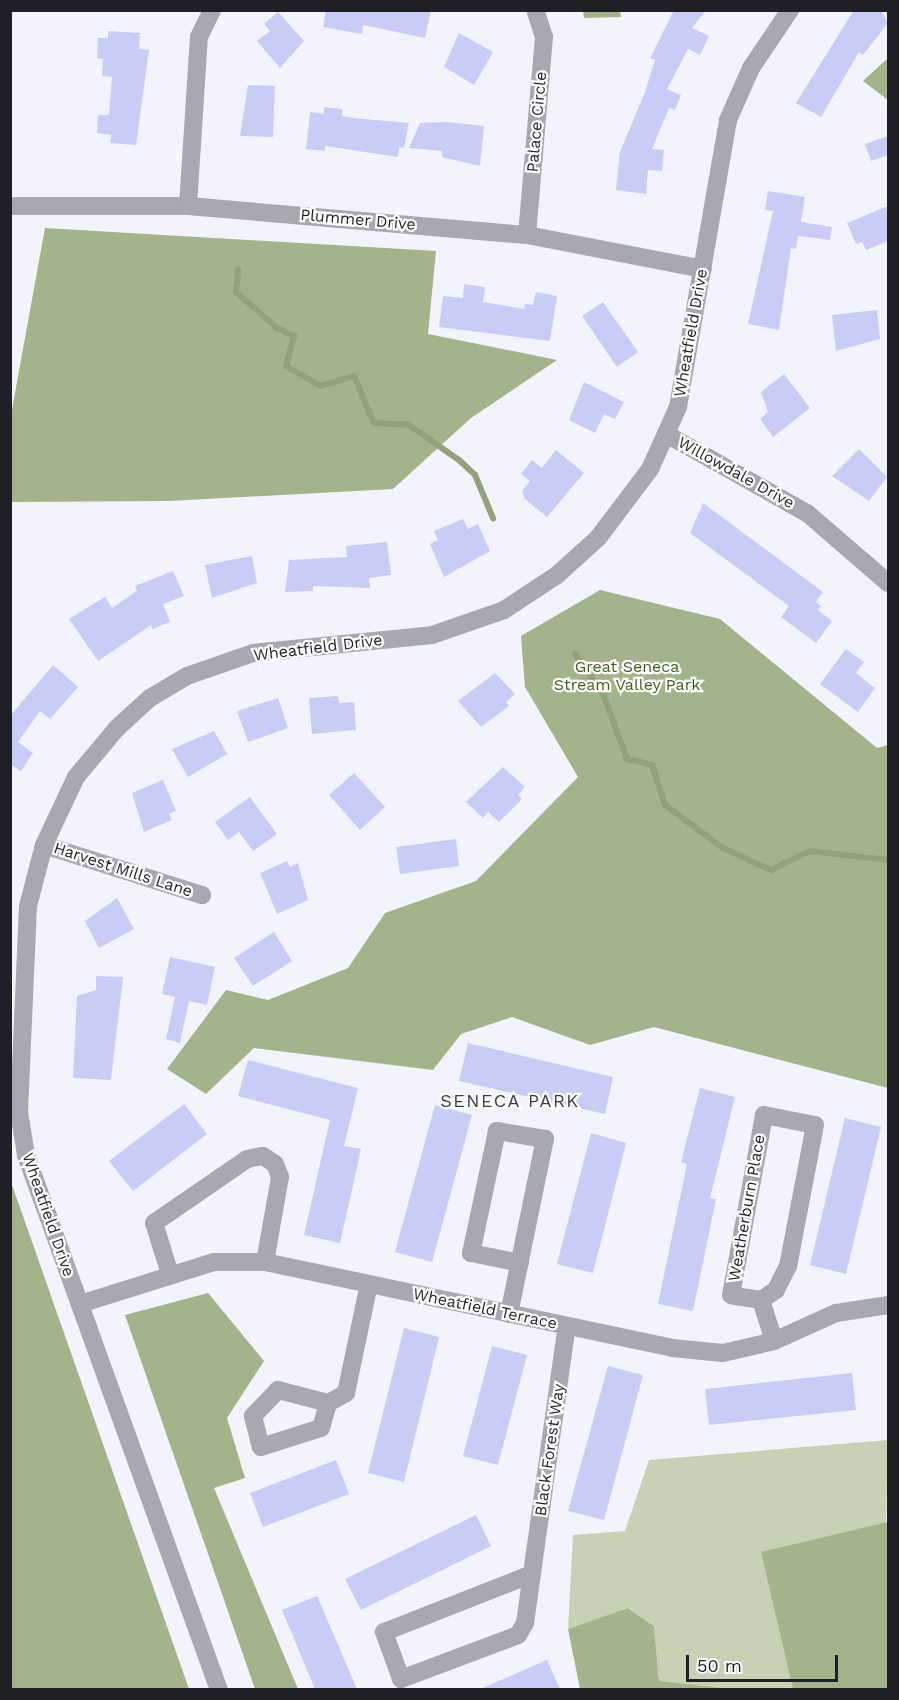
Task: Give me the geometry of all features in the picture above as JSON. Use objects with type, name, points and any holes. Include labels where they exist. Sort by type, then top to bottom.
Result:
[{"type":"street","points":[[188,206],[199,37],[212,10]]},
{"type":"street","name":"Palace Circle","points":[[527,235],[544,37],[535,10]]},
{"type":"street","name":"Wheatfield Drive","points":[[219,1689],[26,1155],[19,1112],[28,906],[44,845],[76,777],[150,698],[187,676],[254,653],[432,635],[504,609],[556,575],[598,538],[650,469],[678,407],[728,120],[751,68],[790,10]]},
{"type":"street","name":"Plummer Drive","points":[[10,206],[188,206],[527,235],[703,268]]},
{"type":"street","name":"Willowdale Drive","points":[[666,434],[807,513],[888,583]]},
{"type":"street","name":"Harvest Mills Lane","points":[[44,845],[202,895]]},
{"type":"street","name":"Weatherburn Place","points":[[764,1115],[815,1125],[788,1266],[776,1290],[761,1300],[731,1294],[764,1115]]},
{"type":"street","points":[[509,1314],[520,1263],[545,1139],[497,1131],[471,1253],[520,1263]]},
{"type":"street","points":[[170,1274],[154,1223],[247,1159],[263,1156],[275,1164],[280,1177],[265,1262]]},
{"type":"street","name":"Wheatfield Terrace","points":[[80,1304],[213,1262],[265,1262],[567,1326],[723,1353],[774,1341],[836,1312],[888,1305]]},
{"type":"street","points":[[328,1403],[346,1393],[369,1284]]},
{"type":"street","name":"Weatherburn Place","points":[[761,1300],[774,1341]]},
{"type":"street","name":"Black Forest Way","points":[[532,1574],[384,1632],[401,1679],[518,1635],[525,1623],[532,1574],[567,1326]]},
{"type":"green space","points":[[583,11],[620,11],[621,17],[584,18]]},
{"type":"green space","points":[[888,58],[888,100],[863,81]]},
{"type":"green space","points":[[45,228],[436,251],[428,334],[557,360],[471,418],[393,489],[169,501],[11,502],[11,415]]},
{"type":"green space","name":"Great Seneca Stream Valley Park","points":[[600,590],[720,619],[877,748],[888,745],[888,1088],[654,1027],[590,1045],[512,1017],[461,1034],[433,1070],[254,1048],[206,1094],[167,1069],[226,990],[268,1000],[348,968],[385,913],[476,881],[578,777],[525,687],[521,636]]},
{"type":"green space","points":[[11,1182],[189,1689],[11,1689]]},
{"type":"green space","points":[[208,1293],[264,1361],[227,1418],[245,1478],[214,1488],[298,1689],[255,1689],[125,1315]]},
{"type":"green space","points":[[888,1440],[886,1525],[762,1552],[888,1689],[730,1690],[659,1681],[654,1626],[629,1608],[568,1629],[573,1535],[625,1531],[649,1460]]},
{"type":"green space","points":[[888,1522],[888,1689],[793,1689],[761,1552]]},
{"type":"green space","points":[[628,1608],[654,1626],[659,1681],[730,1689],[580,1689],[568,1629]]},
{"type":"building","points":[[326,10],[431,10],[425,38],[363,25],[362,34],[323,27]]},
{"type":"building","points":[[674,10],[706,10],[692,28],[709,36],[700,55],[688,49],[667,89],[681,95],[675,110],[669,108],[652,149],[664,150],[662,171],[648,170],[646,194],[616,190],[620,152],[645,92],[655,60],[650,58]]},
{"type":"building","points":[[854,10],[881,10],[888,23],[863,55],[859,52],[821,117],[796,103]]},
{"type":"building","points":[[278,12],[304,41],[280,68],[257,41],[270,31],[264,24]]},
{"type":"building","points":[[108,31],[140,33],[139,49],[149,50],[136,145],[110,143],[111,135],[97,133],[98,115],[109,115],[112,77],[102,76],[103,59],[97,58],[98,38],[108,38]]},
{"type":"building","points":[[459,33],[493,52],[474,85],[444,67]]},
{"type":"building","points":[[248,85],[275,86],[273,137],[240,136]]},
{"type":"building","points":[[324,107],[342,109],[342,116],[409,123],[404,148],[399,147],[398,157],[325,146],[325,151],[306,149],[310,112],[324,114]]},
{"type":"building","points":[[446,122],[484,126],[480,166],[442,157],[442,151],[409,148],[420,123]]},
{"type":"building","points":[[888,136],[888,155],[871,161],[865,144]]},
{"type":"building","points":[[768,191],[805,197],[801,222],[832,227],[830,240],[798,236],[796,249],[791,248],[779,330],[748,324],[773,211],[765,210]]},
{"type":"building","points":[[888,206],[888,241],[866,250],[862,242],[856,244],[847,223]]},
{"type":"building","points":[[464,284],[485,287],[483,302],[524,309],[525,304],[533,305],[536,292],[557,296],[550,341],[439,327],[443,296],[463,298]]},
{"type":"building","points":[[603,302],[638,352],[617,367],[582,316]]},
{"type":"building","points":[[877,310],[880,339],[836,351],[832,315]]},
{"type":"building","points":[[784,374],[810,408],[773,437],[760,419],[768,412],[761,392]]},
{"type":"building","points":[[584,382],[624,402],[615,419],[604,414],[595,433],[569,420]]},
{"type":"building","points":[[859,449],[887,477],[869,501],[832,476]]},
{"type":"building","points":[[556,450],[584,473],[547,517],[525,499],[522,491],[530,481],[521,474],[532,460],[542,468]]},
{"type":"building","points":[[703,503],[823,592],[816,602],[821,606],[818,610],[832,621],[816,643],[781,617],[789,606],[690,533]]},
{"type":"building","points":[[463,519],[468,529],[478,524],[490,551],[444,577],[430,544],[438,540],[434,531]]},
{"type":"building","points":[[387,542],[391,575],[369,578],[370,588],[313,586],[313,591],[285,592],[289,560],[347,557],[346,546]]},
{"type":"building","points":[[252,556],[257,583],[212,598],[205,565]]},
{"type":"building","points":[[173,571],[184,596],[163,604],[170,622],[152,629],[151,625],[98,661],[69,619],[105,597],[112,608],[137,591],[135,586]]},
{"type":"building","points":[[846,649],[864,662],[856,673],[875,688],[858,712],[820,684]]},
{"type":"building","points":[[53,665],[78,687],[50,719],[40,711],[18,742],[33,753],[21,771],[10,764],[10,716]]},
{"type":"building","points":[[495,673],[515,694],[506,702],[509,706],[481,727],[458,701]]},
{"type":"building","points":[[338,696],[339,703],[354,702],[356,730],[312,734],[309,698]]},
{"type":"building","points":[[278,698],[288,728],[248,742],[237,711]]},
{"type":"building","points":[[214,731],[227,754],[188,777],[172,749]]},
{"type":"building","points":[[503,767],[525,787],[518,795],[522,799],[499,822],[488,812],[483,818],[466,802]]},
{"type":"building","points":[[354,773],[385,807],[360,830],[329,795]]},
{"type":"building","points":[[163,780],[176,811],[169,814],[172,820],[144,832],[132,793]]},
{"type":"building","points":[[250,797],[277,834],[253,851],[239,832],[228,840],[215,822]]},
{"type":"building","points":[[456,839],[459,866],[400,874],[396,847]]},
{"type":"building","points":[[287,861],[290,867],[298,863],[308,900],[277,914],[260,873]]},
{"type":"building","points":[[117,898],[134,929],[99,948],[85,921]]},
{"type":"building","points":[[274,932],[292,961],[253,986],[234,958]]},
{"type":"building","points":[[170,957],[215,967],[207,1005],[189,1001],[180,1043],[166,1039],[175,997],[162,994]]},
{"type":"building","points":[[96,976],[123,977],[111,1080],[73,1078],[77,996],[96,990]]},
{"type":"building","points":[[468,1043],[613,1077],[605,1114],[459,1081]]},
{"type":"building","points":[[248,1060],[358,1088],[344,1146],[361,1149],[340,1243],[304,1235],[330,1120],[238,1096]]},
{"type":"building","points":[[700,1088],[735,1097],[710,1198],[716,1199],[693,1311],[658,1304],[687,1164],[681,1162]]},
{"type":"building","points":[[184,1104],[207,1134],[133,1191],[109,1161]]},
{"type":"building","points":[[435,1105],[472,1115],[432,1262],[395,1252]]},
{"type":"building","points":[[845,1118],[881,1127],[846,1274],[810,1265]]},
{"type":"building","points":[[591,1133],[626,1143],[593,1273],[557,1264]]},
{"type":"building","points":[[404,1328],[439,1337],[404,1482],[368,1473]]},
{"type":"building","points":[[492,1346],[527,1355],[498,1465],[463,1456]]},
{"type":"building","points":[[608,1366],[643,1375],[604,1520],[568,1511]]},
{"type":"building","points":[[852,1373],[856,1410],[709,1425],[705,1389]]},
{"type":"building","points":[[336,1460],[349,1494],[263,1527],[250,1493]]},
{"type":"building","points":[[476,1515],[491,1546],[361,1610],[345,1579]]},
{"type":"building","points":[[317,1596],[357,1689],[315,1689],[282,1610]]},
{"type":"building","points":[[547,1660],[560,1689],[480,1689]]},
{"type":"waterway","points":[[238,270],[236,292],[277,328],[294,336],[286,366],[321,386],[354,376],[374,423],[409,425],[459,460],[475,475],[493,518]]},
{"type":"waterway","points":[[575,654],[603,694],[627,759],[652,765],[665,805],[723,848],[771,870],[810,851],[888,860]]},
{"type":"district","name":"SENECA PARK","points":[[510,1101]]}]
